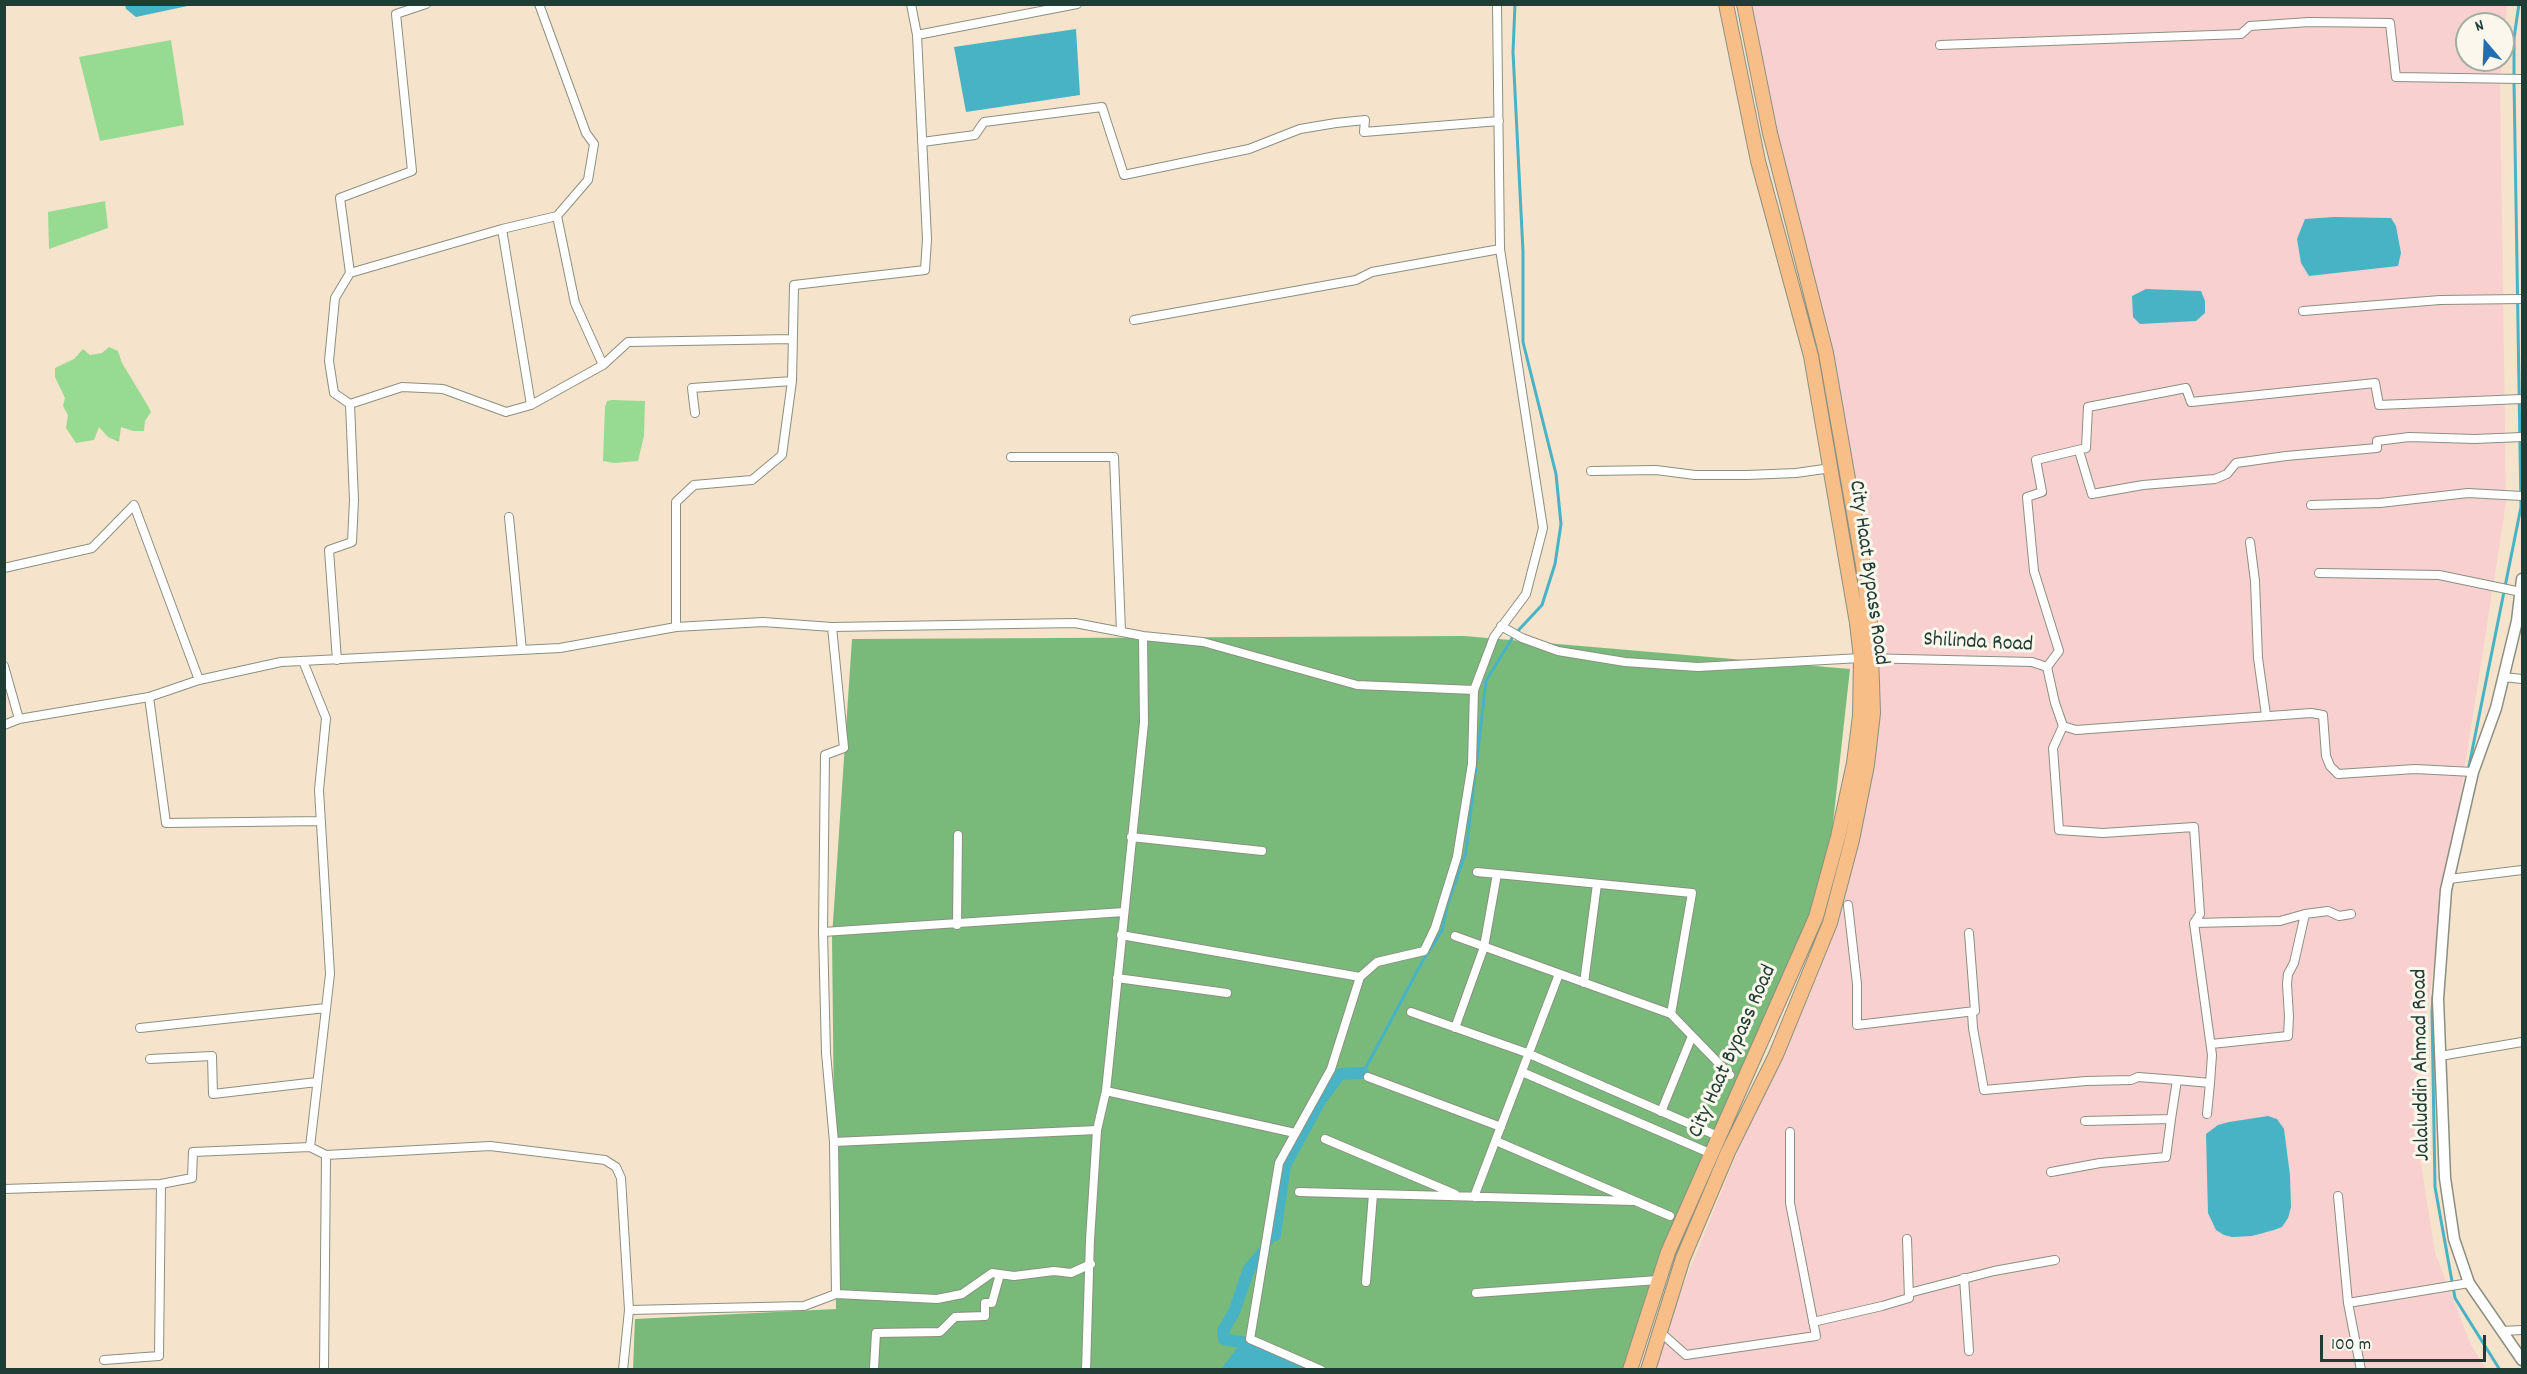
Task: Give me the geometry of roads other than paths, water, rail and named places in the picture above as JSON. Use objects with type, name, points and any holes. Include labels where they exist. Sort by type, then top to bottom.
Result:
[{"type":"main road","name":"City Haat Bypass Road","points":[[1630,1370],[1668,1252],[1816,917],[1838,837],[1854,763],[1867,658],[1811,356],[1758,161],[1726,4]]},
{"type":"main road","name":"City Haat Bypass Road","points":[[1648,1370],[1683,1258],[1728,1152],[1776,1055],[1830,923],[1852,840],[1867,765],[1873,714],[1867,658],[1863,565],[1826,353],[1770,134],[1744,4]]},
{"type":"street","points":[[350,404],[334,393],[329,361],[335,298],[350,273],[340,198],[412,171],[396,14],[426,4]]},
{"type":"street","points":[[350,273],[502,229],[557,216],[588,180],[594,144],[586,134],[539,4]]},
{"type":"street","points":[[676,627],[676,502],[694,485],[752,480],[782,455],[792,381],[794,285],[926,270],[927,239],[916,35],[910,4]]},
{"type":"street","points":[[916,35],[1077,4]]},
{"type":"street","points":[[1321,1370],[1250,1339],[1279,1162],[1331,1069],[1360,977],[1377,962],[1424,951],[1436,928],[1459,845],[1472,764],[1474,690],[1494,637],[1526,594],[1544,528],[1500,249],[1497,4]]},
{"type":"street","points":[[1940,45],[2241,34],[2250,26],[2309,22],[2390,22],[2397,77],[2523,79]]},
{"type":"street","points":[[922,142],[975,135],[984,122],[1102,107],[1124,175],[1249,149],[1300,129],[1336,123],[1365,120],[1364,132],[1499,120]]},
{"type":"street","points":[[557,216],[575,303],[603,365]]},
{"type":"street","points":[[502,229],[531,405]]},
{"type":"street","points":[[1134,320],[1356,280],[1372,272],[1500,249]]},
{"type":"street","points":[[2303,311],[2439,300],[2523,299]]},
{"type":"street","points":[[350,404],[402,387],[442,389],[506,412],[531,405],[603,365],[628,342],[792,339]]},
{"type":"street","points":[[695,413],[692,388],[792,381]]},
{"type":"street","points":[[2047,667],[2059,651],[2034,571],[2027,497],[2042,492],[2036,460],[2086,448],[2088,407],[2186,388],[2191,402],[2375,383],[2379,405],[2523,399]]},
{"type":"street","points":[[337,660],[329,550],[352,542],[354,500],[350,404]]},
{"type":"street","points":[[2079,451],[2092,494],[2143,485],[2215,478],[2227,474],[2236,463],[2377,448],[2377,441],[2409,437],[2475,439],[2523,437]]},
{"type":"street","points":[[1011,457],[1114,457],[1120,631]]},
{"type":"street","points":[[1592,471],[1645,470],[1695,475],[1747,475],[1796,473],[1831,468]]},
{"type":"street","points":[[2311,505],[2380,503],[2468,493],[2523,496]]},
{"type":"street","points":[[4,568],[92,548],[134,505],[199,680]]},
{"type":"street","points":[[509,517],[522,650]]},
{"type":"street","points":[[2250,542],[2255,581],[2258,658],[2266,715]]},
{"type":"street","points":[[2319,573],[2398,573],[2439,576],[2521,592]]},
{"type":"street","name":"Jalaluddin Ahmad Road","points":[[2523,579],[2517,621],[2496,708],[2473,772],[2449,879],[2438,999],[2445,1178],[2454,1239],[2469,1283],[2523,1360]]},
{"type":"street","points":[[4,725],[19,719],[149,697],[199,680],[281,662],[560,648],[676,627],[763,622],[832,627],[1075,623],[1143,636],[1203,642],[1357,685],[1474,690]]},
{"type":"street","points":[[832,627],[843,748],[825,755],[823,932],[826,1053],[834,1142],[836,1294]]},
{"type":"street","name":"Shilinda Road","points":[[1503,627],[1522,638],[1558,651],[1625,662],[1698,668],[1867,658],[2032,662],[2047,667],[2063,726]]},
{"type":"street","points":[[1086,1370],[1090,1240],[1097,1130],[1106,1091],[1144,723],[1143,636]]},
{"type":"street","points":[[303,661],[326,718],[319,790],[330,974],[310,1147]]},
{"type":"street","points":[[4,666],[19,719]]},
{"type":"street","points":[[2503,677],[2523,679]]},
{"type":"street","points":[[149,697],[166,823],[321,821]]},
{"type":"street","points":[[2207,1114],[2211,1044],[2194,923],[2200,914],[2194,827],[2103,833],[2058,830],[2054,748],[2063,726],[2076,730],[2266,715],[2323,715],[2325,756],[2330,766],[2338,774],[2415,769],[2473,772]]},
{"type":"street","points":[[957,924],[958,835]]},
{"type":"street","points":[[1131,837],[1262,851]]},
{"type":"street","points":[[2449,879],[2523,870]]},
{"type":"street","points":[[1477,872],[1692,893],[1671,1014]]},
{"type":"street","points":[[1455,1028],[1484,947],[1497,874]]},
{"type":"street","points":[[1584,983],[1597,884]]},
{"type":"street","points":[[1848,905],[1857,984],[1857,1025],[1972,1012]]},
{"type":"street","points":[[2194,923],[2280,921],[2328,911],[2338,916],[2350,914]]},
{"type":"street","points":[[823,932],[1124,912]]},
{"type":"street","points":[[2211,1044],[2288,1036],[2288,974],[2294,963],[2305,914]]},
{"type":"street","points":[[1969,933],[1975,1011],[1972,1012],[1972,1028],[1984,1090],[2086,1081],[2131,1080],[2138,1077],[2210,1083]]},
{"type":"street","points":[[1121,935],[1360,977]]},
{"type":"street","points":[[1455,936],[1671,1014],[1730,1075]]},
{"type":"street","points":[[1474,1197],[1559,974]]},
{"type":"street","points":[[1117,978],[1227,993]]},
{"type":"street","points":[[140,1028],[326,1008]]},
{"type":"street","points":[[1411,1012],[1529,1054],[1720,1137]]},
{"type":"street","points":[[1660,1112],[1692,1036]]},
{"type":"street","points":[[2440,1056],[2523,1042]]},
{"type":"street","points":[[150,1059],[212,1056],[213,1094],[317,1082]]},
{"type":"street","points":[[1522,1072],[1712,1154]]},
{"type":"street","points":[[1368,1077],[1501,1126]]},
{"type":"street","points":[[2051,1172],[2100,1163],[2166,1157],[2177,1080]]},
{"type":"street","points":[[1106,1091],[1295,1133]]},
{"type":"street","points":[[2085,1121],[2171,1119]]},
{"type":"street","points":[[834,1142],[1097,1130]]},
{"type":"street","points":[[1659,1332],[1686,1355],[1816,1336],[1790,1203],[1790,1132]]},
{"type":"street","points":[[1325,1139],[1461,1196]]},
{"type":"street","points":[[1496,1141],[1670,1216]]},
{"type":"street","points":[[4,1189],[161,1184],[192,1178],[192,1152],[310,1147],[326,1155],[490,1146],[605,1160],[616,1167],[621,1178],[629,1310],[623,1370]]},
{"type":"street","points":[[324,1370],[326,1155]]},
{"type":"street","points":[[104,1360],[159,1356],[161,1184]]},
{"type":"street","points":[[1299,1192],[1634,1201]]},
{"type":"street","points":[[1366,1282],[1372,1194]]},
{"type":"street","points":[[2338,1196],[2348,1303],[2361,1370]]},
{"type":"street","points":[[1813,1322],[1909,1298],[1907,1239]]},
{"type":"street","points":[[1909,1293],[1994,1270],[2055,1260]]},
{"type":"street","points":[[629,1310],[804,1306],[836,1294],[937,1299],[962,1294],[993,1273],[1014,1276],[1054,1271],[1071,1273],[1090,1264]]},
{"type":"street","points":[[874,1368],[876,1333],[940,1332],[955,1317],[985,1316],[985,1304],[992,1303],[1000,1274]]},
{"type":"street","points":[[1964,1278],[1969,1351]]},
{"type":"street","points":[[1476,1293],[1658,1280]]},
{"type":"street","points":[[2348,1303],[2469,1283]]},
{"type":"street","points":[[2502,1331],[2523,1330]]},
{"type":"water","points":[[125,4],[192,5],[136,17],[126,9]]},
{"type":"water","points":[[1076,29],[1080,95],[966,112],[954,47]]},
{"type":"water","points":[[2391,218],[2396,226],[2401,253],[2398,266],[2309,276],[2301,263],[2297,239],[2305,219]]},
{"type":"water","points":[[2146,289],[2201,291],[2205,301],[2205,313],[2196,321],[2140,324],[2133,317],[2132,296]]},
{"type":"water","points":[[2268,1116],[2277,1119],[2284,1129],[2290,1175],[2291,1207],[2288,1218],[2282,1227],[2252,1236],[2224,1235],[2216,1230],[2208,1213],[2206,1134],[2218,1125]]},
{"type":"water","points":[[1238,1347],[1258,1351],[1284,1369],[1221,1369]]},
{"type":"waterway","points":[[1363,1073],[1422,962],[1442,931],[1447,906],[1466,852],[1486,681],[1514,635],[1542,605],[1555,564],[1561,524],[1556,474],[1523,342],[1523,252],[1513,52],[1515,4]]},
{"type":"waterway","points":[[2468,771],[2521,507],[2514,82],[2514,38],[2519,4]]},
{"type":"waterway","points":[[2433,996],[2435,1187],[2455,1298],[2500,1370]]},
{"type":"waterway","points":[[1275,1235],[1285,1165],[1320,1101],[1340,1074],[1363,1073]]},
{"type":"waterway","points":[[1270,1245],[1275,1235]]},
{"type":"waterway","points":[[1264,1251],[1249,1269],[1234,1312],[1223,1331],[1224,1339],[1246,1343],[1302,1370]]}]
